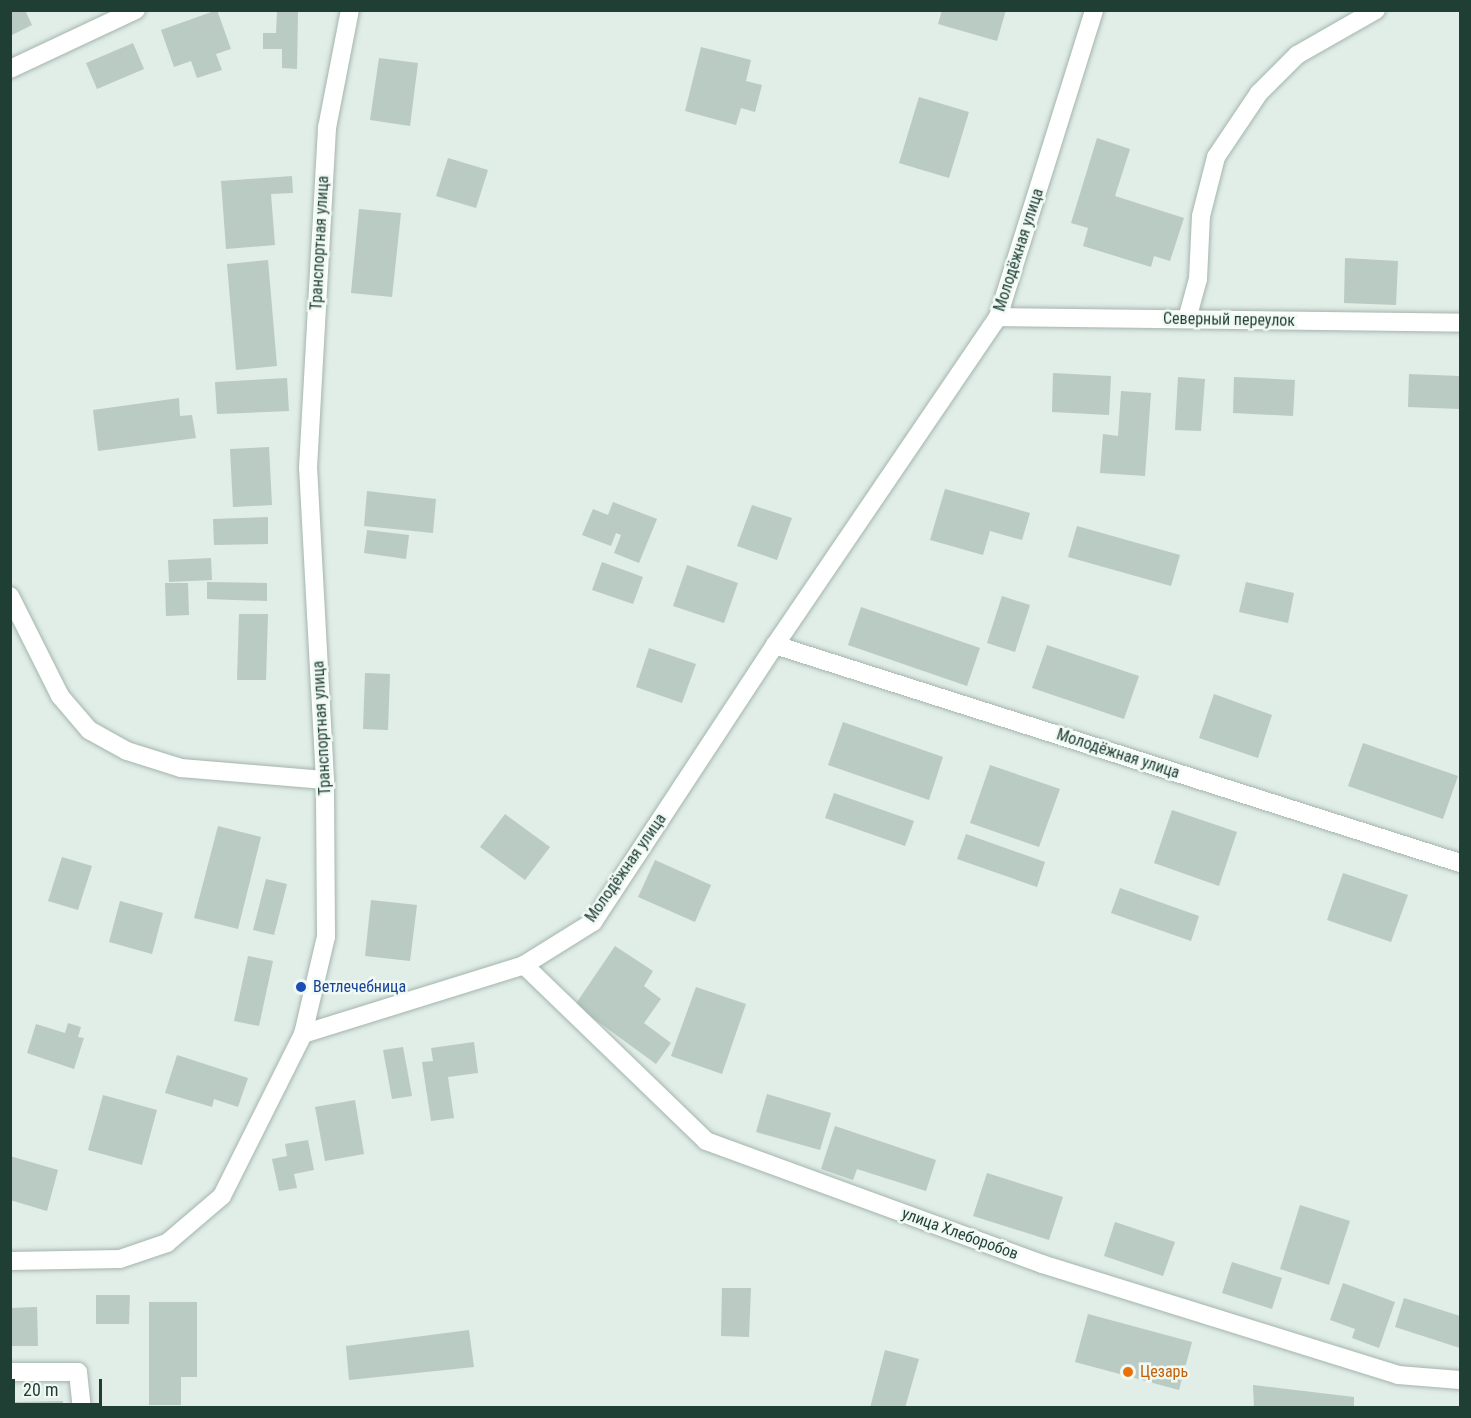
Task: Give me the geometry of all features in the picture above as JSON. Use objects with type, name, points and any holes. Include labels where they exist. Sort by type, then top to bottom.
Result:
[{"type":"street","points":[[10,69],[136,10]]},
{"type":"street","name":"Транспортная улица","points":[[10,1261],[120,1259],[167,1243],[222,1196],[303,1034],[326,937],[326,780],[308,468],[327,128],[350,10]]},
{"type":"street","name":"Молодёжная улица","points":[[303,1034],[524,965],[593,922],[775,645],[998,317],[1094,10]]},
{"type":"street","points":[[1187,319],[1198,279],[1201,216],[1216,157],[1259,93],[1297,56],[1376,10]]},
{"type":"street","name":"Северный переулок","points":[[998,317],[1461,323]]},
{"type":"street","points":[[10,596],[60,696],[89,730],[127,751],[181,768],[326,780]]},
{"type":"street","name":"Молодёжная улица","points":[[775,645],[1461,863]]},
{"type":"street","name":"улица Хлеборобов","points":[[524,965],[706,1141],[1054,1268],[1398,1375],[1461,1380]]},
{"type":"street","points":[[10,1372],[78,1372],[82,1407]]},
{"type":"building","points":[[10,10],[25,10],[32,25],[10,36]]},
{"type":"building","points":[[217,10],[231,49],[216,54],[222,70],[197,78],[191,61],[174,67],[161,30]]},
{"type":"building","points":[[942,10],[1006,10],[997,41],[938,24]]},
{"type":"building","points":[[277,12],[298,12],[297,69],[282,68],[282,49],[263,49],[263,33],[276,33]]},
{"type":"building","points":[[133,43],[144,69],[97,89],[86,63]]},
{"type":"building","points":[[701,47],[751,60],[746,81],[762,85],[755,112],[741,108],[736,125],[685,111]]},
{"type":"building","points":[[379,58],[418,63],[410,126],[370,120]]},
{"type":"building","points":[[919,97],[969,112],[949,178],[899,163]]},
{"type":"building","points":[[1097,138],[1130,149],[1115,196],[1184,218],[1170,261],[1154,256],[1151,267],[1083,246],[1088,228],[1071,223]]},
{"type":"building","points":[[448,158],[488,170],[476,208],[436,196]]},
{"type":"building","points":[[292,176],[293,193],[271,194],[275,245],[226,249],[221,181]]},
{"type":"building","points":[[359,209],[401,213],[392,297],[351,293]]},
{"type":"building","points":[[1345,258],[1398,261],[1396,305],[1344,303]]},
{"type":"building","points":[[268,260],[277,366],[236,370],[227,264]]},
{"type":"building","points":[[1053,373],[1111,376],[1109,415],[1052,412]]},
{"type":"building","points":[[1409,374],[1460,376],[1460,409],[1408,407]]},
{"type":"building","points":[[1178,377],[1205,379],[1201,431],[1175,430]]},
{"type":"building","points":[[1234,377],[1295,380],[1293,416],[1233,413]]},
{"type":"building","points":[[287,378],[289,411],[217,414],[215,382]]},
{"type":"building","points":[[1121,391],[1151,393],[1145,476],[1100,473],[1103,434],[1118,436]]},
{"type":"building","points":[[179,398],[180,416],[192,415],[196,438],[98,451],[93,410]]},
{"type":"building","points":[[269,447],[272,505],[233,507],[230,449]]},
{"type":"building","points":[[945,489],[1030,513],[1022,540],[990,531],[983,555],[930,540]]},
{"type":"building","points":[[367,491],[436,499],[433,533],[364,526]]},
{"type":"building","points":[[613,502],[657,519],[639,563],[614,553],[621,535],[616,533],[611,546],[582,535],[593,509],[608,515]]},
{"type":"building","points":[[752,505],[792,518],[777,560],[737,546]]},
{"type":"building","points":[[268,517],[268,544],[214,545],[213,519]]},
{"type":"building","points":[[1077,526],[1180,555],[1171,586],[1068,557]]},
{"type":"building","points":[[367,530],[409,535],[406,559],[364,553]]},
{"type":"building","points":[[211,558],[212,580],[169,582],[168,560]]},
{"type":"building","points":[[602,562],[643,577],[633,604],[592,590]]},
{"type":"building","points":[[687,565],[738,583],[724,623],[673,606]]},
{"type":"building","points":[[207,582],[267,583],[267,601],[207,599]]},
{"type":"building","points":[[1246,582],[1294,593],[1288,623],[1239,612]]},
{"type":"building","points":[[165,583],[188,583],[189,615],[166,616]]},
{"type":"building","points":[[1002,596],[1030,605],[1015,652],[987,643]]},
{"type":"building","points":[[861,607],[980,648],[967,686],[848,645]]},
{"type":"building","points":[[239,614],[268,614],[266,680],[237,680]]},
{"type":"building","points":[[1047,645],[1139,676],[1124,719],[1032,688]]},
{"type":"building","points":[[649,648],[696,664],[682,703],[636,687]]},
{"type":"building","points":[[365,673],[390,674],[388,730],[363,729]]},
{"type":"building","points":[[1214,694],[1272,715],[1258,758],[1199,738]]},
{"type":"building","points":[[843,722],[943,757],[929,800],[828,765]]},
{"type":"building","points":[[1363,743],[1458,776],[1443,819],[1348,786]]},
{"type":"building","points":[[990,765],[1060,789],[1039,847],[970,823]]},
{"type":"building","points":[[834,793],[914,821],[905,846],[825,818]]},
{"type":"building","points":[[1172,810],[1237,832],[1219,886],[1154,863]]},
{"type":"building","points":[[505,814],[550,847],[525,880],[480,847]]},
{"type":"building","points":[[218,826],[261,837],[238,929],[194,918]]},
{"type":"building","points":[[966,834],[1045,862],[1037,887],[957,859]]},
{"type":"building","points":[[62,857],[92,866],[78,910],[48,901]]},
{"type":"building","points":[[655,860],[711,885],[695,922],[638,897]]},
{"type":"building","points":[[1343,873],[1408,895],[1391,942],[1327,920]]},
{"type":"building","points":[[266,879],[287,884],[274,935],[253,930]]},
{"type":"building","points":[[1120,888],[1199,916],[1191,941],[1111,913]]},
{"type":"building","points":[[371,900],[417,905],[410,961],[365,956]]},
{"type":"building","points":[[120,901],[163,913],[152,954],[109,942]]},
{"type":"building","points":[[615,946],[653,971],[644,986],[661,999],[644,1023],[671,1043],[656,1064],[575,1005]]},
{"type":"building","points":[[248,956],[273,961],[259,1026],[234,1021]]},
{"type":"building","points":[[696,987],[746,1004],[722,1074],[671,1056]]},
{"type":"building","points":[[68,1023],[81,1027],[78,1037],[84,1038],[74,1069],[27,1053],[36,1024],[65,1033]]},
{"type":"building","points":[[474,1042],[478,1073],[448,1077],[454,1118],[431,1121],[422,1062],[433,1061],[431,1048]]},
{"type":"building","points":[[403,1047],[412,1096],[392,1099],[383,1050]]},
{"type":"building","points":[[177,1055],[248,1078],[238,1107],[214,1099],[212,1107],[165,1093]]},
{"type":"building","points":[[767,1094],[831,1113],[820,1150],[756,1132]]},
{"type":"building","points":[[103,1095],[157,1110],[142,1165],[88,1150]]},
{"type":"building","points":[[355,1100],[364,1154],[325,1161],[315,1107]]},
{"type":"building","points":[[835,1126],[936,1160],[926,1191],[857,1169],[853,1180],[821,1169]]},
{"type":"building","points":[[308,1140],[314,1170],[294,1174],[297,1188],[279,1191],[272,1159],[287,1156],[285,1144]]},
{"type":"building","points":[[10,1156],[58,1170],[47,1211],[10,1200]]},
{"type":"building","points":[[987,1173],[1063,1197],[1049,1240],[973,1216]]},
{"type":"building","points":[[1300,1205],[1350,1221],[1329,1285],[1280,1269]]},
{"type":"building","points":[[1115,1222],[1175,1242],[1163,1276],[1104,1256]]},
{"type":"building","points":[[1232,1262],[1282,1278],[1272,1309],[1222,1293]]},
{"type":"building","points":[[1343,1283],[1395,1302],[1379,1348],[1352,1338],[1355,1329],[1330,1320]]},
{"type":"building","points":[[722,1288],[751,1288],[749,1337],[721,1336]]},
{"type":"building","points":[[96,1295],[130,1295],[129,1324],[96,1324]]},
{"type":"building","points":[[1404,1298],[1460,1316],[1460,1348],[1395,1327]]},
{"type":"building","points":[[149,1302],[197,1302],[197,1377],[181,1377],[181,1405],[149,1405]]},
{"type":"building","points":[[37,1307],[38,1346],[10,1346],[10,1308]]},
{"type":"building","points":[[1088,1314],[1192,1342],[1179,1390],[1075,1362]]},
{"type":"building","points":[[469,1330],[474,1367],[349,1380],[346,1346]]},
{"type":"building","points":[[885,1350],[919,1359],[905,1408],[870,1408]]},
{"type":"building","points":[[1253,1385],[1354,1397],[1354,1408],[1254,1408]]},
{"type":"building","points":[[63,1401],[63,1408],[10,1408],[10,1402]]},
{"type":"place","name":"Ветлечебница","points":[[301,987]]},
{"type":"place","name":"Цезарь","points":[[1128,1372]]}]
